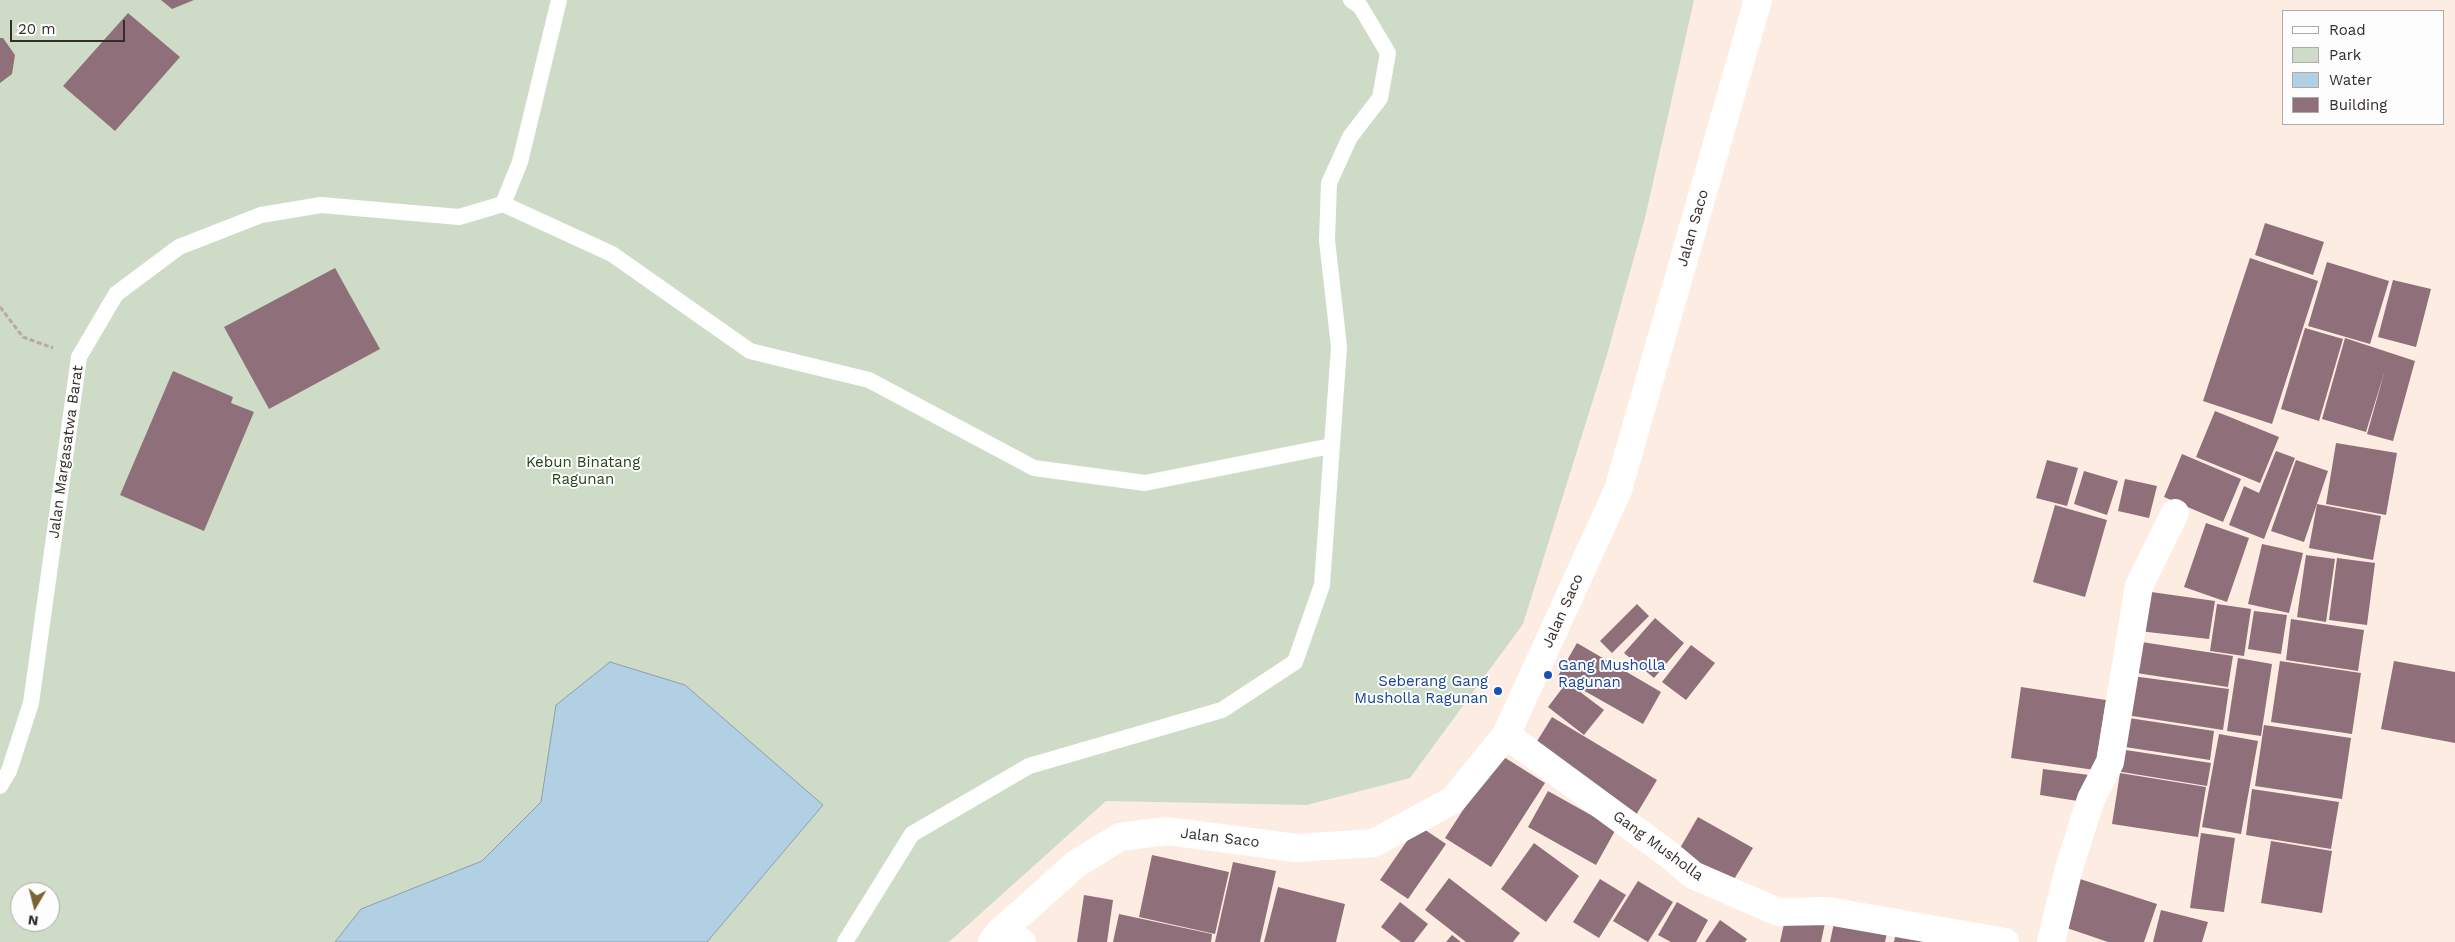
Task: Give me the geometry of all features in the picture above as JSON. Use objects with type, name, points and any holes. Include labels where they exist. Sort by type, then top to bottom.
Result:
[{"type":"main road","name":"Jalan Saco","points":[[1004,939],[1076,864],[1120,837],[1167,831],[1296,848],[1374,843],[1453,800],[1506,735],[1618,490],[1758,0]]},
{"type":"main road","points":[[2051,942],[2069,868],[2091,799],[2110,762],[2139,586],[2175,513]]},
{"type":"main road","name":"Gang Musholla","points":[[1506,735],[1668,854],[1693,875],[1778,912],[1828,911],[2005,942]]},
{"type":"lane","points":[[559,0],[520,162],[503,204],[612,254],[750,351],[869,380],[1034,468],[1145,483],[1331,446]]},
{"type":"lane","points":[[845,942],[912,834],[1029,766],[1222,710],[1295,662],[1322,585],[1339,347],[1327,240],[1329,183],[1350,137],[1380,98],[1388,53],[1360,6],[1351,0]]},
{"type":"lane","name":"Jalan Margasatwa Barat","points":[[0,786],[9,771],[31,703],[79,358],[116,294],[179,247],[261,215],[321,205],[459,217],[503,204]]},
{"type":"path","points":[[0,307],[23,337],[79,358]]},
{"type":"green space","name":"Kebun Binatang Ragunan","points":[[0,0],[1694,0],[1645,218],[1606,358],[1523,624],[1410,778],[1307,805],[1106,801],[949,942],[0,942]]},
{"type":"water","points":[[610,662],[685,685],[823,805],[707,942],[335,942],[361,909],[482,861],[541,802],[556,705]]},
{"type":"building","points":[[161,0],[194,0],[172,9]]},
{"type":"building","points":[[128,13],[180,57],[115,131],[63,86]]},
{"type":"building","points":[[0,38],[3,38],[15,55],[12,74],[0,83]]},
{"type":"building","points":[[2265,223],[2324,242],[2313,275],[2255,255]]},
{"type":"building","points":[[2250,258],[2318,281],[2272,424],[2203,401]]},
{"type":"building","points":[[2327,262],[2389,281],[2370,344],[2308,326]]},
{"type":"building","points":[[335,268],[380,349],[269,409],[224,327]]},
{"type":"building","points":[[2393,280],[2431,289],[2416,347],[2378,337]]},
{"type":"building","points":[[2305,328],[2343,339],[2319,421],[2281,409]]},
{"type":"building","points":[[2345,338],[2415,361],[2393,441],[2367,434],[2385,370],[2366,432],[2322,419]]},
{"type":"building","points":[[173,371],[233,397],[231,403],[254,412],[204,531],[120,495]]},
{"type":"building","points":[[2215,411],[2279,437],[2260,483],[2196,457]]},
{"type":"building","points":[[2336,443],[2397,453],[2386,515],[2326,504]]},
{"type":"building","points":[[2276,451],[2295,458],[2264,539],[2229,525],[2244,486],[2259,493]]},
{"type":"building","points":[[2182,454],[2241,479],[2223,522],[2164,497]]},
{"type":"building","points":[[2047,460],[2078,468],[2067,506],[2036,498]]},
{"type":"building","points":[[2296,460],[2328,471],[2304,542],[2271,531]]},
{"type":"building","points":[[2084,471],[2118,481],[2107,515],[2074,504]]},
{"type":"building","points":[[2125,479],[2157,486],[2149,518],[2118,511]]},
{"type":"building","points":[[2317,504],[2381,516],[2373,560],[2309,548]]},
{"type":"building","points":[[2055,505],[2107,520],[2085,597],[2033,582]]},
{"type":"building","points":[[2206,523],[2249,538],[2227,602],[2184,587]]},
{"type":"building","points":[[2262,544],[2303,553],[2289,613],[2248,604]]},
{"type":"building","points":[[2306,555],[2335,559],[2326,622],[2297,617]]},
{"type":"building","points":[[2337,558],[2375,563],[2367,625],[2329,620]]},
{"type":"building","points":[[2144,591],[2215,601],[2209,639],[2139,631]]},
{"type":"building","points":[[1637,604],[1649,616],[1612,653],[1600,641]]},
{"type":"building","points":[[2217,604],[2251,609],[2244,656],[2210,651]]},
{"type":"building","points":[[2254,611],[2287,615],[2281,654],[2248,649]]},
{"type":"building","points":[[1655,618],[1684,643],[1654,678],[1624,653]]},
{"type":"building","points":[[2291,619],[2364,630],[2358,671],[2286,660]]},
{"type":"building","points":[[2135,641],[2233,656],[2228,687],[2130,672]]},
{"type":"building","points":[[1577,643],[1661,692],[1643,724],[1558,676]]},
{"type":"building","points":[[1691,645],[1715,663],[1686,700],[1662,682]]},
{"type":"building","points":[[2238,658],[2272,664],[2261,736],[2227,731]]},
{"type":"building","points":[[2280,661],[2361,673],[2352,734],[2271,722]]},
{"type":"building","points":[[2394,661],[2455,672],[2455,743],[2381,729]]},
{"type":"building","points":[[2132,676],[2229,689],[2223,730],[2126,715]]},
{"type":"building","points":[[1567,682],[1604,710],[1584,735],[1548,707]]},
{"type":"building","points":[[2021,687],[2106,700],[2095,770],[2011,758]]},
{"type":"building","points":[[1552,717],[1657,780],[1636,815],[1531,751]]},
{"type":"building","points":[[2129,718],[2214,731],[2210,760],[2125,747]]},
{"type":"building","points":[[2264,725],[2351,738],[2342,799],[2255,786]]},
{"type":"building","points":[[2219,734],[2258,741],[2241,834],[2202,827]]},
{"type":"building","points":[[2119,749],[2211,763],[2207,786],[2116,771]]},
{"type":"building","points":[[1499,754],[1545,783],[1491,867],[1445,838]]},
{"type":"building","points":[[2043,769],[2089,775],[2084,802],[2040,795]]},
{"type":"building","points":[[2120,773],[2206,787],[2198,837],[2112,824]]},
{"type":"building","points":[[2252,789],[2339,802],[2331,849],[2246,835]]},
{"type":"building","points":[[1548,791],[1616,829],[1596,865],[1528,827]]},
{"type":"building","points":[[1698,817],[1753,848],[1730,886],[1676,855]]},
{"type":"building","points":[[1418,825],[1446,844],[1408,899],[1380,880]]},
{"type":"building","points":[[2201,833],[2235,838],[2224,912],[2190,908]]},
{"type":"building","points":[[2271,841],[2332,851],[2322,913],[2261,903]]},
{"type":"building","points":[[1534,843],[1579,876],[1546,922],[1501,889]]},
{"type":"building","points":[[1152,855],[1229,872],[1215,934],[1139,917]]},
{"type":"building","points":[[1233,862],[1276,871],[1260,942],[1215,942]]},
{"type":"building","points":[[1449,878],[1520,933],[1513,942],[1466,942],[1425,910]]},
{"type":"building","points":[[2077,878],[2157,904],[2144,942],[2108,942],[2061,926]]},
{"type":"building","points":[[1600,879],[1626,895],[1599,938],[1573,922]]},
{"type":"building","points":[[1638,881],[1673,902],[1648,942],[1613,921]]},
{"type":"building","points":[[1278,887],[1345,904],[1336,942],[1264,942]]},
{"type":"building","points":[[1084,895],[1113,900],[1107,942],[1077,942]]},
{"type":"building","points":[[1400,902],[1428,924],[1414,942],[1401,942],[1381,927]]},
{"type":"building","points":[[1677,902],[1708,920],[1696,942],[1671,942],[1658,935]]},
{"type":"building","points":[[2161,910],[2208,922],[2202,942],[2153,942]]},
{"type":"building","points":[[1119,914],[1212,934],[1211,942],[1113,942]]},
{"type":"building","points":[[1786,915],[1825,923],[1821,942],[1780,942]]},
{"type":"building","points":[[1720,920],[1747,939],[1745,942],[1705,942]]},
{"type":"building","points":[[1834,923],[1887,933],[1885,942],[1830,942]]},
{"type":"building","points":[[1898,923],[1926,929],[1924,942],[1894,942]]},
{"type":"building","points":[[1452,935],[1461,942],[1446,942]]},
{"type":"place","name":"Gang Musholla Ragunan","points":[[1548,675]]},
{"type":"place","name":"Seberang Gang Musholla Ragunan","points":[[1498,691]]}]
